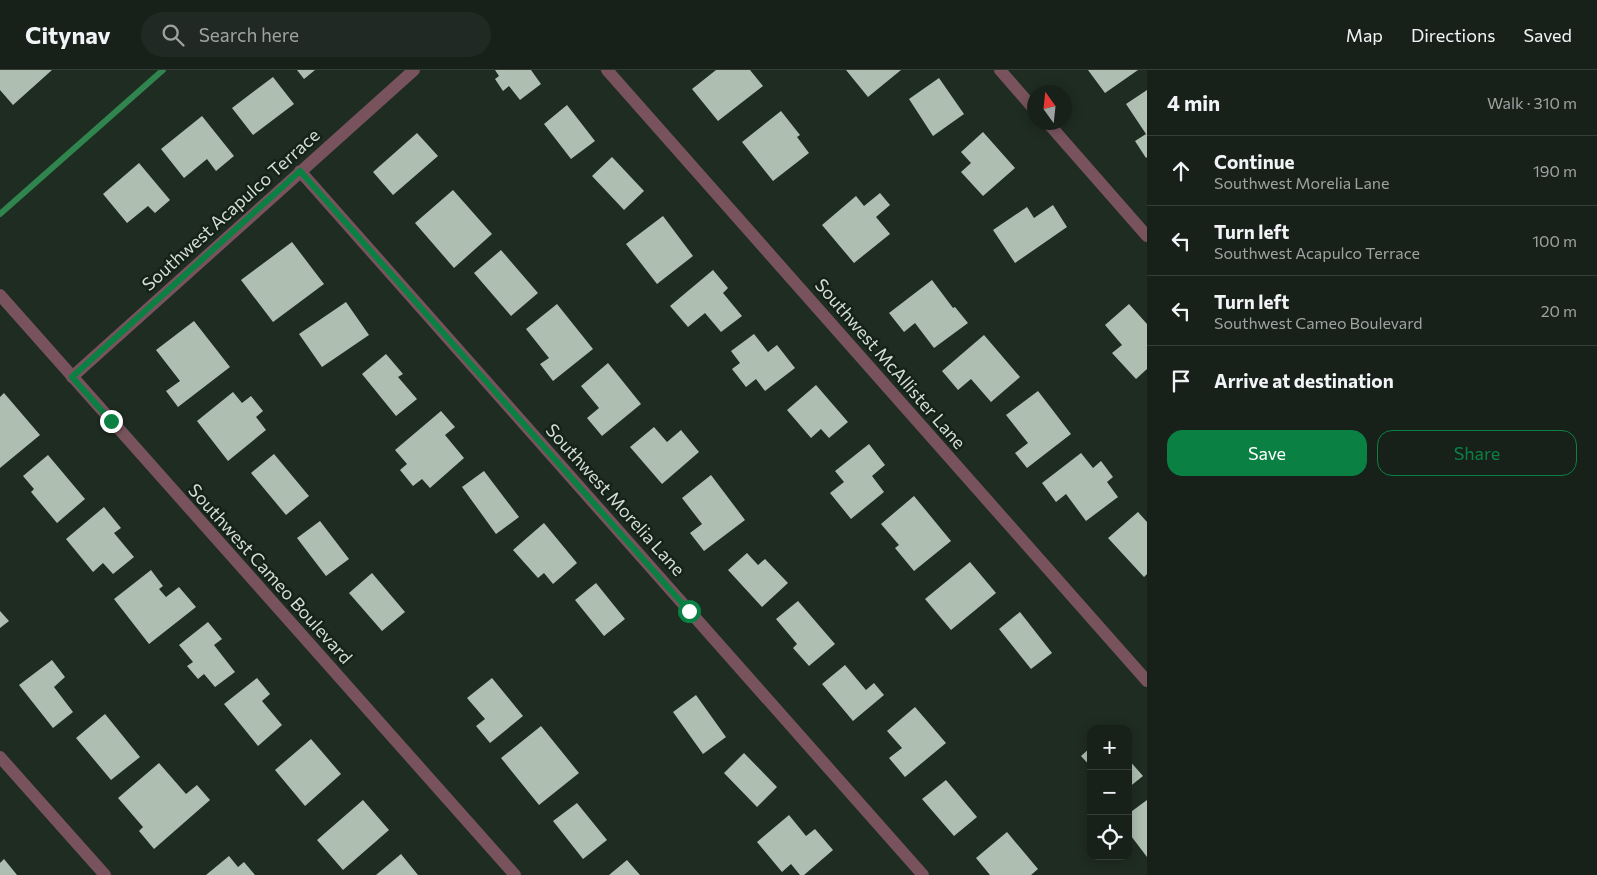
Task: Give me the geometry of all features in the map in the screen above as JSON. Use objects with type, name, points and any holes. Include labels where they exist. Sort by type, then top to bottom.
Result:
[{"type":"street","name":"Southwest Acapulco Terrace","points":[[72,377],[414,70]]},
{"type":"street","name":"Southwest McAllister Lane","points":[[607,70],[1147,681]]},
{"type":"street","points":[[1000,70],[1027,101]]},
{"type":"street","points":[[1054,130],[1147,236]]},
{"type":"street","name":"Southwest Morelia Lane","points":[[300,171],[923,875]]},
{"type":"street","name":"Southwest Cameo Boulevard","points":[[0,295],[515,875]]},
{"type":"street","points":[[0,757],[105,875]]},
{"type":"building","points":[[0,70],[52,70],[13,105],[0,90]]},
{"type":"building","points":[[297,70],[315,70],[304,79]]},
{"type":"building","points":[[495,70],[531,70],[541,84],[520,100],[509,86],[503,91],[495,79],[499,76]]},
{"type":"building","points":[[716,70],[750,70],[763,86],[718,121],[692,89]]},
{"type":"building","points":[[846,70],[901,70],[868,97]]},
{"type":"building","points":[[1088,70],[1138,70],[1105,93]]},
{"type":"building","points":[[273,77],[294,104],[253,135],[232,108]]},
{"type":"building","points":[[939,78],[964,114],[933,136],[909,99]]},
{"type":"building","points":[[1147,90],[1146,158],[1135,141],[1146,134],[1126,104]]},
{"type":"building","points":[[567,105],[595,141],[571,159],[544,124]]},
{"type":"building","points":[[781,111],[800,135],[797,137],[809,153],[773,181],[742,142]]},
{"type":"building","points":[[202,116],[234,156],[216,171],[207,159],[184,178],[161,149]]},
{"type":"building","points":[[983,132],[1015,168],[983,196],[961,172],[971,163],[961,152]]},
{"type":"building","points":[[417,133],[438,156],[393,195],[373,172]]},
{"type":"building","points":[[612,157],[644,191],[624,210],[592,176]]},
{"type":"building","points":[[139,163],[170,200],[155,213],[148,206],[127,223],[103,194]]},
{"type":"building","points":[[453,190],[492,234],[454,268],[415,223]]},
{"type":"building","points":[[880,193],[890,205],[876,217],[890,234],[854,263],[822,225],[856,196],[864,206]]},
{"type":"building","points":[[1053,205],[1067,227],[1015,263],[993,230],[1027,207],[1034,218]]},
{"type":"building","points":[[663,216],[693,256],[657,284],[626,244]]},
{"type":"building","points":[[292,242],[324,284],[273,322],[241,280]]},
{"type":"building","points":[[501,250],[538,293],[511,316],[474,273]]},
{"type":"building","points":[[713,270],[728,288],[723,293],[742,316],[721,332],[705,313],[688,327],[670,306]]},
{"type":"building","points":[[932,280],[953,308],[955,307],[968,323],[934,348],[915,323],[904,332],[889,313]]},
{"type":"building","points":[[346,302],[369,335],[322,367],[299,334]]},
{"type":"building","points":[[557,304],[593,349],[553,381],[540,364],[549,358],[526,329]]},
{"type":"building","points":[[1129,304],[1147,324],[1147,369],[1136,379],[1112,353],[1122,345],[1105,325]]},
{"type":"building","points":[[194,321],[230,367],[178,407],[166,391],[180,381],[156,350]]},
{"type":"building","points":[[754,334],[768,352],[777,345],[795,368],[765,391],[756,379],[746,387],[732,369],[740,363],[731,351]]},
{"type":"building","points":[[984,335],[1020,377],[991,402],[971,379],[958,390],[942,371]]},
{"type":"building","points":[[386,354],[403,374],[398,377],[417,399],[396,416],[362,374]]},
{"type":"building","points":[[608,363],[641,404],[602,436],[587,418],[599,408],[581,386]]},
{"type":"building","points":[[816,385],[848,422],[829,438],[821,429],[811,438],[787,410]]},
{"type":"building","points":[[1038,391],[1071,434],[1027,468],[1015,453],[1028,443],[1006,415]]},
{"type":"building","points":[[233,392],[242,403],[251,396],[263,411],[256,417],[266,430],[228,461],[197,421]]},
{"type":"building","points":[[4,393],[40,435],[0,468],[0,397]]},
{"type":"building","points":[[441,411],[455,427],[445,435],[464,458],[430,488],[422,479],[413,486],[400,470],[407,464],[395,450]]},
{"type":"building","points":[[654,427],[667,442],[681,430],[699,452],[662,484],[630,447]]},
{"type":"building","points":[[869,444],[885,465],[872,476],[884,492],[851,519],[830,493],[844,482],[835,471]]},
{"type":"building","points":[[1081,453],[1093,468],[1101,461],[1113,477],[1107,482],[1118,497],[1086,521],[1066,494],[1056,502],[1042,483]]},
{"type":"building","points":[[274,454],[309,496],[286,515],[251,473]]},
{"type":"building","points":[[48,455],[85,499],[57,523],[31,492],[34,489],[23,476]]},
{"type":"building","points":[[484,471],[519,517],[496,534],[462,487]]},
{"type":"building","points":[[711,475],[745,520],[704,551],[690,533],[702,524],[682,498]]},
{"type":"building","points":[[914,496],[951,541],[914,571],[895,548],[899,545],[881,524]]},
{"type":"building","points":[[104,507],[121,528],[114,533],[134,557],[113,574],[103,563],[93,572],[66,539]]},
{"type":"building","points":[[1138,512],[1147,522],[1147,574],[1144,577],[1108,538]]},
{"type":"building","points":[[320,521],[349,559],[326,576],[297,538]]},
{"type":"building","points":[[544,523],[577,563],[553,584],[544,573],[538,578],[513,550]]},
{"type":"building","points":[[747,553],[758,565],[765,559],[788,583],[762,607],[728,570]]},
{"type":"building","points":[[970,562],[996,593],[951,630],[925,599]]},
{"type":"building","points":[[151,570],[163,586],[159,589],[166,597],[179,587],[196,607],[149,644],[114,599]]},
{"type":"building","points":[[372,573],[405,612],[382,631],[349,593]]},
{"type":"building","points":[[596,583],[625,619],[604,636],[575,600]]},
{"type":"building","points":[[798,601],[835,644],[809,666],[793,648],[797,644],[776,619]]},
{"type":"building","points":[[0,611],[9,621],[0,628]]},
{"type":"building","points":[[1020,612],[1052,653],[1031,669],[999,629]]},
{"type":"building","points":[[208,622],[222,639],[214,645],[235,672],[215,687],[204,674],[198,679],[187,666],[193,662],[179,645]]},
{"type":"building","points":[[52,660],[65,677],[54,687],[73,712],[53,728],[19,685]]},
{"type":"building","points":[[845,665],[866,690],[874,683],[884,695],[853,721],[822,684]]},
{"type":"building","points":[[257,678],[270,694],[262,701],[282,725],[258,746],[224,704]]},
{"type":"building","points":[[492,678],[523,716],[490,743],[476,726],[485,719],[467,698]]},
{"type":"building","points":[[696,695],[726,737],[703,754],[673,712]]},
{"type":"building","points":[[915,707],[946,743],[905,777],[889,758],[902,748],[887,731]]},
{"type":"building","points":[[105,714],[140,757],[111,780],[76,738]]},
{"type":"building","points":[[541,726],[579,773],[539,805],[501,758]]},
{"type":"building","points":[[311,739],[341,774],[305,806],[275,770]]},
{"type":"building","points":[[1087,751],[1087,763],[1081,756]]},
{"type":"building","points":[[744,753],[777,787],[757,807],[724,773]]},
{"type":"building","points":[[159,763],[186,794],[197,785],[210,800],[154,849],[139,831],[143,827],[118,798]]},
{"type":"building","points":[[1132,764],[1143,776],[1132,785]]},
{"type":"building","points":[[946,780],[977,817],[954,836],[922,799]]},
{"type":"building","points":[[363,800],[389,830],[343,870],[317,840]]},
{"type":"building","points":[[1147,800],[1147,857],[1132,837],[1132,811]]},
{"type":"building","points":[[577,803],[607,840],[583,859],[553,821]]},
{"type":"building","points":[[789,815],[806,836],[815,829],[833,850],[804,875],[800,875],[791,864],[782,872],[757,842]]},
{"type":"building","points":[[1007,832],[1038,869],[1031,875],[990,875],[976,858]]},
{"type":"building","points":[[401,854],[418,875],[376,875]]},
{"type":"building","points":[[229,856],[238,867],[244,862],[255,875],[206,875]]},
{"type":"building","points":[[4,859],[17,875],[0,875],[0,863]]},
{"type":"building","points":[[627,860],[640,875],[609,875]]},
{"type":"waterway","points":[[0,214],[163,70]]},
{"type":"route","points":[[111,421],[72,377],[300,171],[689,611]]}]
